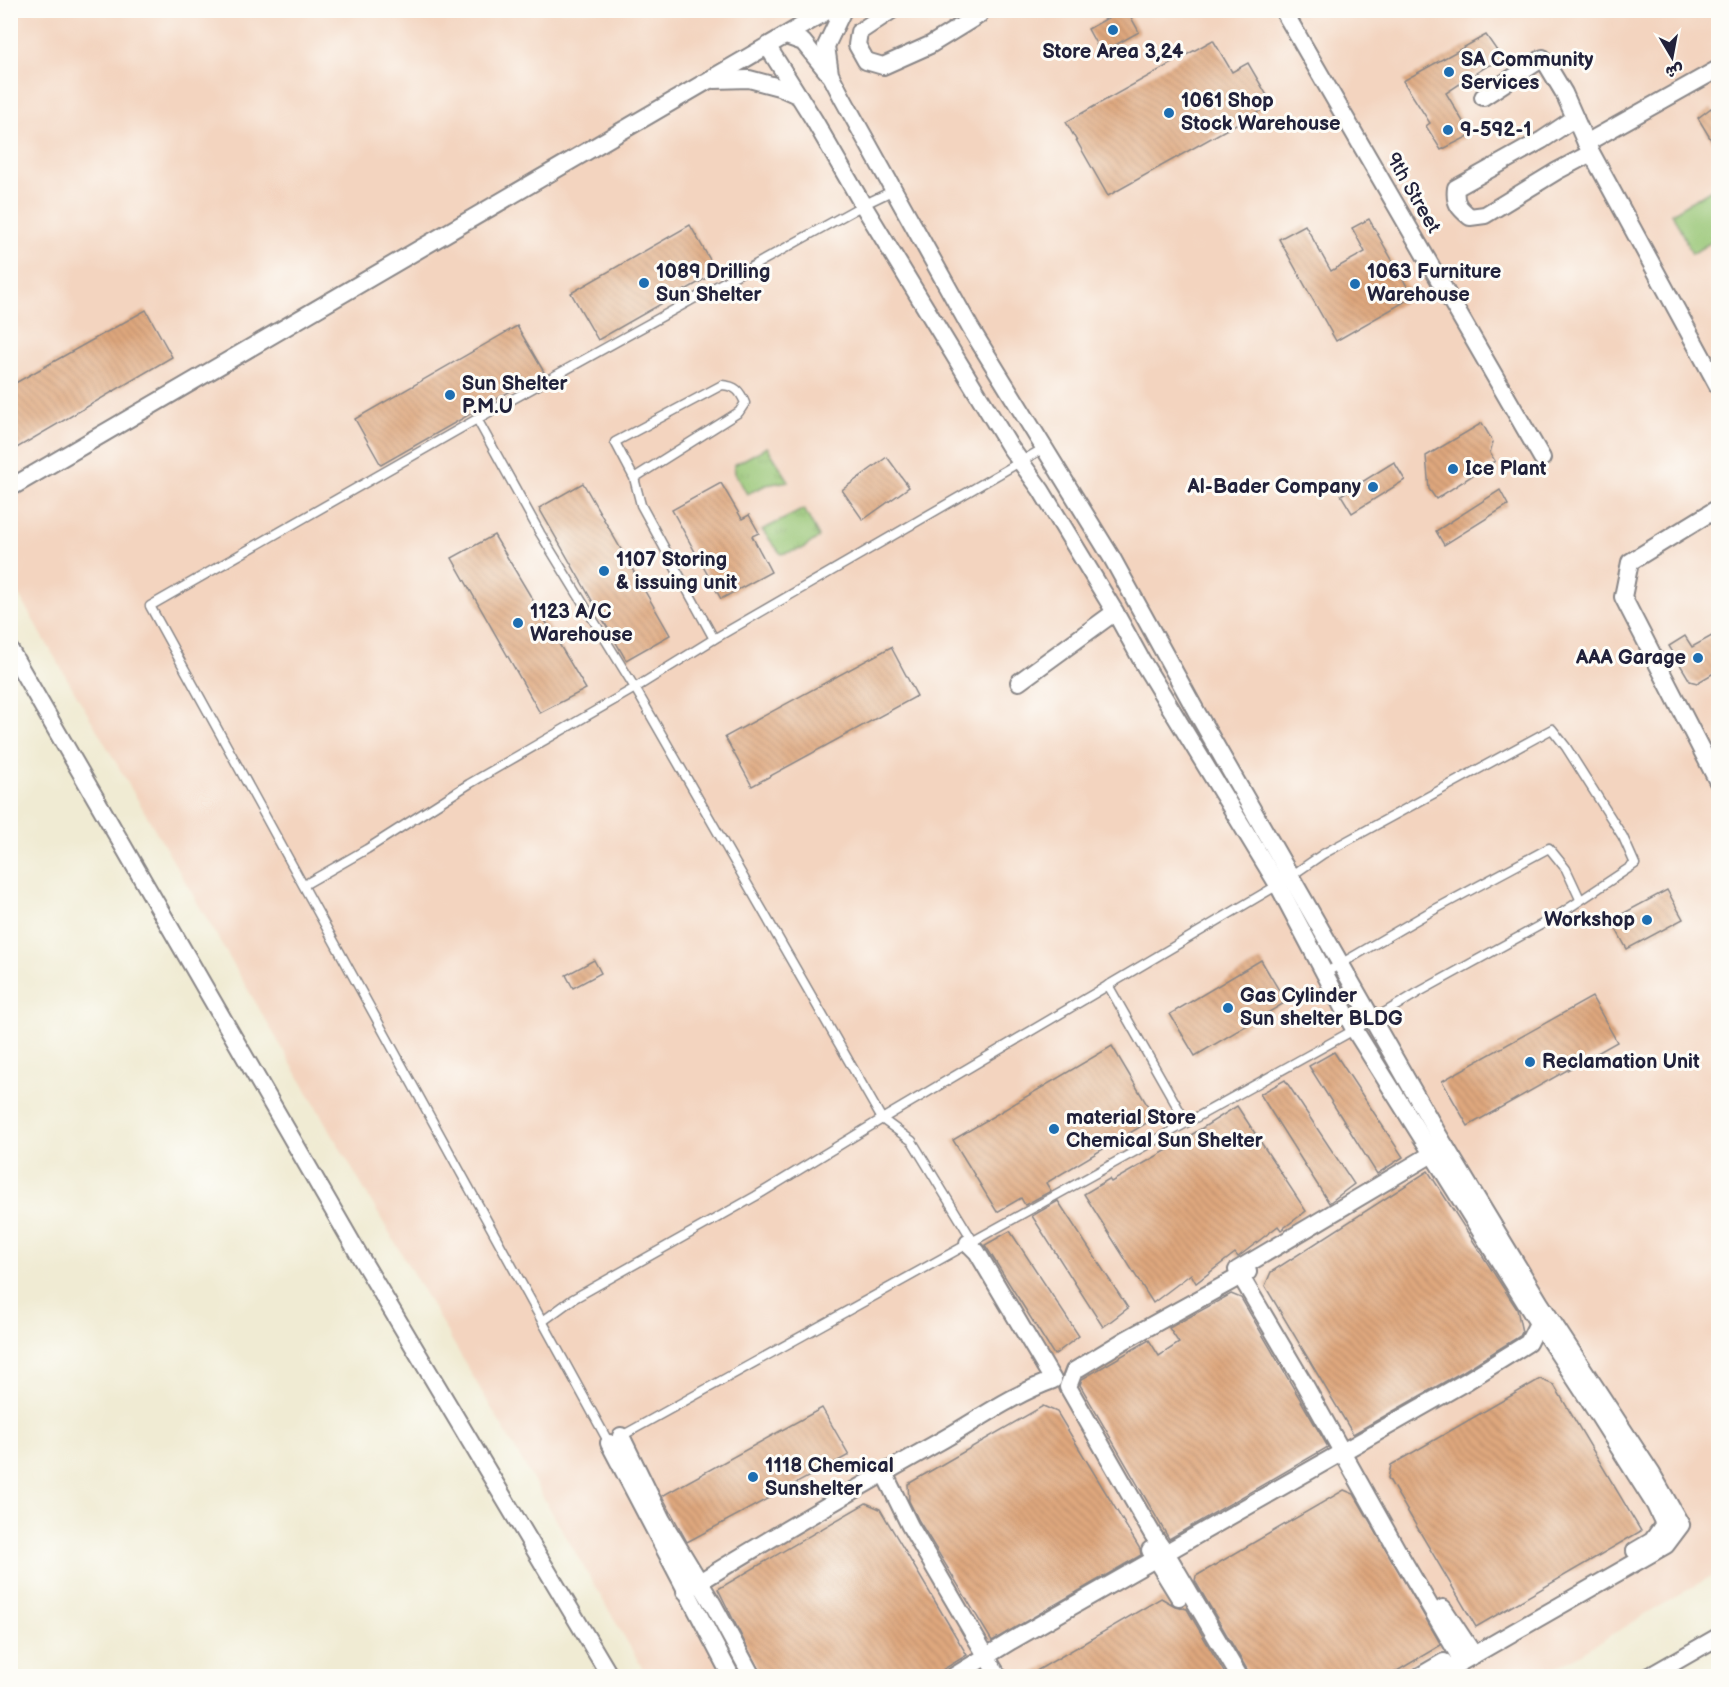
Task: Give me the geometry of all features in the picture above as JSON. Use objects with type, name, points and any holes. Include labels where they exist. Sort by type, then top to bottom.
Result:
[{"type":"street","points":[[10,488],[829,10]]},
{"type":"street","points":[[830,74],[826,46],[843,10]]},
{"type":"street","points":[[892,10],[860,32],[857,45],[866,61],[883,66],[930,45],[979,15],[981,10]]},
{"type":"street","name":"9th Street","points":[[1283,10],[1542,458]]},
{"type":"street","points":[[786,36],[803,42],[830,74],[971,329],[1112,558],[1202,721],[1285,881],[1325,973],[1354,1029],[1538,1323],[1555,1337]]},
{"type":"street","points":[[768,46],[801,97],[863,205],[1020,463],[1041,490],[1115,612],[1142,662],[1341,964],[1555,1337],[1652,1474],[1681,1526],[1666,1545],[1420,1677]]},
{"type":"street","points":[[1483,97],[1543,58],[1564,93],[1588,148],[1719,386]]},
{"type":"street","points":[[1575,118],[1542,140],[1456,188],[1454,200],[1460,210],[1470,218],[1485,215],[1557,171],[1588,148],[1719,69]]},
{"type":"street","points":[[710,80],[749,78],[779,87],[801,97]]},
{"type":"street","points":[[1719,508],[1630,562],[1623,597],[1719,782]]},
{"type":"street","points":[[1019,682],[1115,612]]},
{"type":"street","points":[[10,650],[356,1250],[610,1677]]},
{"type":"street","points":[[1239,1273],[1256,1267],[1434,1157]]},
{"type":"street","points":[[694,1590],[1031,1388],[1060,1378],[1434,1157]]},
{"type":"street","points":[[974,1240],[989,1257],[1060,1378],[1068,1387],[1153,1535],[1163,1560],[1230,1677]]},
{"type":"street","points":[[1256,1267],[1255,1280],[1349,1453]]},
{"type":"street","points":[[1239,1273],[1302,1380],[1446,1613],[1467,1653]]},
{"type":"street","points":[[1349,1453],[1528,1343],[1538,1323]]},
{"type":"street","points":[[968,1677],[1163,1560],[1349,1453],[1517,1361],[1540,1344],[1555,1337]]},
{"type":"street","points":[[615,1439],[662,1520],[732,1677]]},
{"type":"street","points":[[880,1479],[910,1526],[988,1667]]},
{"type":"street","points":[[1163,1560],[1239,1677]]},
{"type":"street","points":[[694,1590],[752,1677]]},
{"type":"street","points":[[1650,1677],[1719,1637]]},
{"type":"street","points":[[1437,1677],[1467,1653]]},
{"type":"street","points":[[954,1677],[988,1667]]},
{"type":"lane","points":[[543,1321],[573,1299],[756,1196],[1285,881],[1323,854],[1552,729],[1566,747],[1623,837],[1635,864],[1557,915],[1372,1020],[615,1439],[543,1321],[150,606],[477,419],[894,190]]},
{"type":"lane","points":[[634,478],[740,412],[745,403],[740,391],[732,385],[722,385],[615,442],[634,478],[640,505],[714,639]]},
{"type":"lane","points":[[477,419],[540,534],[636,688],[882,1119],[912,1141],[974,1240]]},
{"type":"lane","points":[[304,885],[367,849],[469,784],[636,688],[714,639],[1044,448]]},
{"type":"lane","points":[[1325,973],[1428,913],[1549,848],[1566,869],[1580,900]]},
{"type":"lane","points":[[1108,986],[1186,1122]]},
{"type":"shaded area","points":[[10,11],[1718,11],[1718,1572],[1542,1676],[647,1676],[11,582]]},
{"type":"green space","points":[[1718,185],[1718,238],[1692,254],[1672,213]]},
{"type":"green space","points":[[767,447],[789,481],[766,485],[747,494],[735,473],[734,465]]},
{"type":"green space","points":[[804,509],[819,537],[802,549],[781,554],[762,530]]},
{"type":"building","name":"Store Area 3,24","points":[[1122,10],[1127,10],[1139,32],[1101,53],[1088,29]]},
{"type":"building","name":"SA Community Services","points":[[1486,35],[1504,61],[1487,66],[1446,93],[1471,135],[1441,150],[1426,126],[1430,123],[1403,81]]},
{"type":"building","name":"1061 Shop Stock Warehouse","points":[[1213,40],[1232,72],[1248,63],[1272,104],[1108,196],[1066,122]]},
{"type":"building","points":[[1711,108],[1719,119],[1719,153],[1698,118]]},
{"type":"building","name":"1063 Furniture Warehouse","points":[[1369,219],[1413,297],[1336,341],[1279,239],[1305,225],[1331,271],[1365,252],[1352,228]]},
{"type":"building","name":"1089 Drilling Sun Shelter","points":[[690,225],[717,272],[598,340],[571,293]]},
{"type":"building","points":[[146,310],[172,357],[10,452],[10,386]]},
{"type":"building","name":"Sun Shelter P.M.U","points":[[517,326],[544,372],[381,465],[355,419]]},
{"type":"building","name":"Ice Plant","points":[[1482,423],[1493,442],[1490,453],[1495,461],[1436,499],[1429,489],[1426,456]]},
{"type":"building","points":[[887,457],[909,487],[863,520],[842,490]]},
{"type":"building","name":"Al-Bader Company","points":[[1394,462],[1405,480],[1352,513],[1341,495]]},
{"type":"building","name":"1107 Storing & issuing unit","points":[[583,483],[670,635],[626,660],[539,508]]},
{"type":"building","points":[[721,483],[742,519],[749,515],[759,533],[752,536],[771,572],[721,599],[672,510]]},
{"type":"building","points":[[1500,490],[1508,505],[1444,545],[1436,531]]},
{"type":"building","name":"1123 A/C Warehouse","points":[[494,535],[586,689],[540,713],[452,558]]},
{"type":"building","name":"AAA Garage","points":[[1719,632],[1719,670],[1697,683],[1690,681],[1669,646],[1685,636],[1692,647]]},
{"type":"building","points":[[891,647],[917,696],[752,786],[725,737]]},
{"type":"building","name":"Workshop","points":[[1667,890],[1683,919],[1627,949],[1611,920]]},
{"type":"building","points":[[594,960],[601,973],[573,988],[566,975]]},
{"type":"building","name":"Gas Cylinder Sun shelter BLDG","points":[[1261,960],[1286,1002],[1195,1056],[1170,1014]]},
{"type":"building","name":"Reclamation Unit","points":[[1592,997],[1617,1042],[1468,1126],[1442,1081]]},
{"type":"building","name":"material Store Chemical Sun Shelter","points":[[1112,1046],[1155,1118],[1046,1183],[1051,1191],[1025,1205],[1021,1198],[997,1212],[953,1140]]},
{"type":"building","points":[[1334,1052],[1403,1157],[1377,1174],[1309,1066]]},
{"type":"building","points":[[1285,1080],[1354,1184],[1329,1203],[1260,1094]]},
{"type":"building","points":[[1237,1106],[1306,1211],[1281,1230],[1278,1226],[1238,1257],[1235,1253],[1196,1283],[1191,1274],[1153,1303],[1084,1194],[1109,1179],[1111,1182],[1169,1149]]},
{"type":"building","points":[[1428,1171],[1517,1309],[1522,1332],[1520,1336],[1462,1372],[1353,1434],[1265,1286],[1271,1272]]},
{"type":"building","points":[[1058,1201],[1128,1308],[1103,1327],[1032,1216]]},
{"type":"building","points":[[1010,1231],[1079,1336],[1054,1355],[985,1245]]},
{"type":"building","points":[[1231,1294],[1241,1298],[1328,1447],[1169,1539],[1080,1385],[1082,1379],[1149,1340],[1159,1356],[1179,1343],[1169,1328]]},
{"type":"building","points":[[1540,1379],[1554,1385],[1641,1531],[1476,1627],[1388,1478],[1391,1465]]},
{"type":"building","points":[[1043,1406],[1057,1412],[1140,1549],[1141,1555],[992,1641],[919,1521],[909,1501],[908,1484]]},
{"type":"building","name":"1118 Chemical Sunshelter","points":[[822,1408],[849,1455],[687,1542],[662,1496]]},
{"type":"building","points":[[1344,1490],[1354,1494],[1441,1645],[1387,1677],[1249,1677],[1248,1671],[1195,1581],[1196,1576]]},
{"type":"building","points":[[866,1503],[880,1509],[967,1655],[931,1677],[762,1677],[718,1589]]},
{"type":"building","points":[[1161,1598],[1175,1606],[1187,1609],[1227,1677],[1026,1677]]},
{"type":"place","name":"Store Area 3,24","points":[[1113,30]]},
{"type":"place","name":"SA Community Services","points":[[1449,72]]},
{"type":"place","name":"1061 Shop Stock Warehouse","points":[[1169,113]]},
{"type":"place","name":"9-592-1","points":[[1448,130]]},
{"type":"place","name":"1089 Drilling Sun Shelter","points":[[644,283]]},
{"type":"place","name":"1063 Furniture Warehouse","points":[[1355,284]]},
{"type":"place","name":"Sun Shelter P.M.U","points":[[450,395]]},
{"type":"place","name":"Ice Plant","points":[[1453,469]]},
{"type":"place","name":"Al-Bader Company","points":[[1373,487]]},
{"type":"place","name":"1107 Storing & issuing unit","points":[[604,571]]},
{"type":"place","name":"1123 A/C Warehouse","points":[[518,623]]},
{"type":"place","name":"AAA Garage","points":[[1698,658]]},
{"type":"place","name":"Workshop","points":[[1647,920]]},
{"type":"place","name":"Gas Cylinder Sun shelter BLDG","points":[[1228,1008]]},
{"type":"place","name":"Reclamation Unit","points":[[1530,1062]]},
{"type":"place","name":"material Store Chemical Sun Shelter","points":[[1054,1129]]},
{"type":"place","name":"1118 Chemical Sunshelter","points":[[753,1477]]}]
